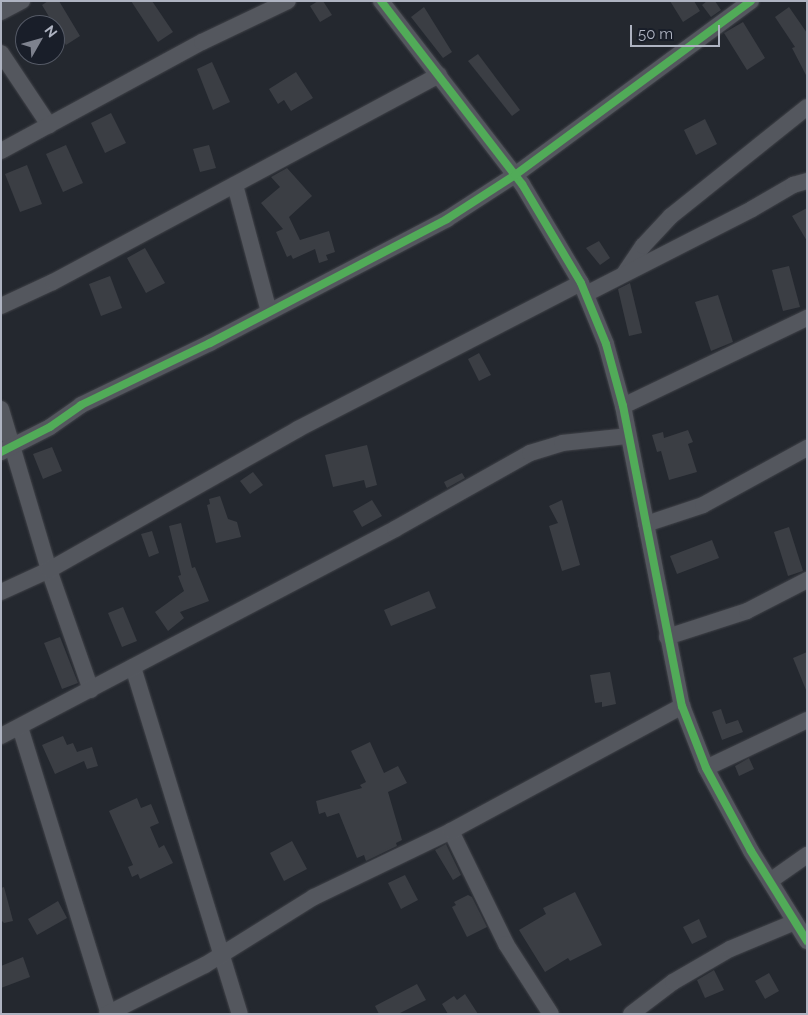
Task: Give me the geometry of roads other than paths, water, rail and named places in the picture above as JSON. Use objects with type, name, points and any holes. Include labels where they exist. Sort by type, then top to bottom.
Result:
[{"type":"street","points":[[1,12],[22,1]]},
{"type":"street","points":[[1,151],[202,42],[288,1]]},
{"type":"street","points":[[381,1],[515,175],[583,289],[606,344],[623,406],[627,436],[682,706],[706,768],[770,881],[807,941]]},
{"type":"street","points":[[7,449],[50,427],[81,405],[269,312],[447,219],[515,175],[751,1]]},
{"type":"street","points":[[1,53],[49,125]]},
{"type":"street","points":[[1,306],[236,185],[438,75]]},
{"type":"street","points":[[624,274],[643,246],[671,216],[807,107]]},
{"type":"street","points":[[1,592],[49,570],[298,429],[583,289],[624,274],[752,209],[794,185],[807,181]]},
{"type":"street","points":[[236,185],[269,312]]},
{"type":"street","points":[[623,406],[807,318]]},
{"type":"street","points":[[1,408],[7,449],[91,690]]},
{"type":"street","points":[[1,736],[91,690],[530,453],[562,443],[627,436]]},
{"type":"street","points":[[646,524],[703,505],[807,448]]},
{"type":"street","points":[[667,637],[747,611],[807,580]]},
{"type":"street","points":[[132,667],[240,1014]]},
{"type":"street","points":[[20,727],[109,1013],[222,954],[314,897],[451,831],[682,706]]},
{"type":"street","points":[[706,768],[807,720]]},
{"type":"street","points":[[451,831],[506,944],[551,1014]]},
{"type":"street","points":[[770,881],[807,855]]},
{"type":"street","points":[[631,1014],[673,982],[730,949],[795,922]]}]
